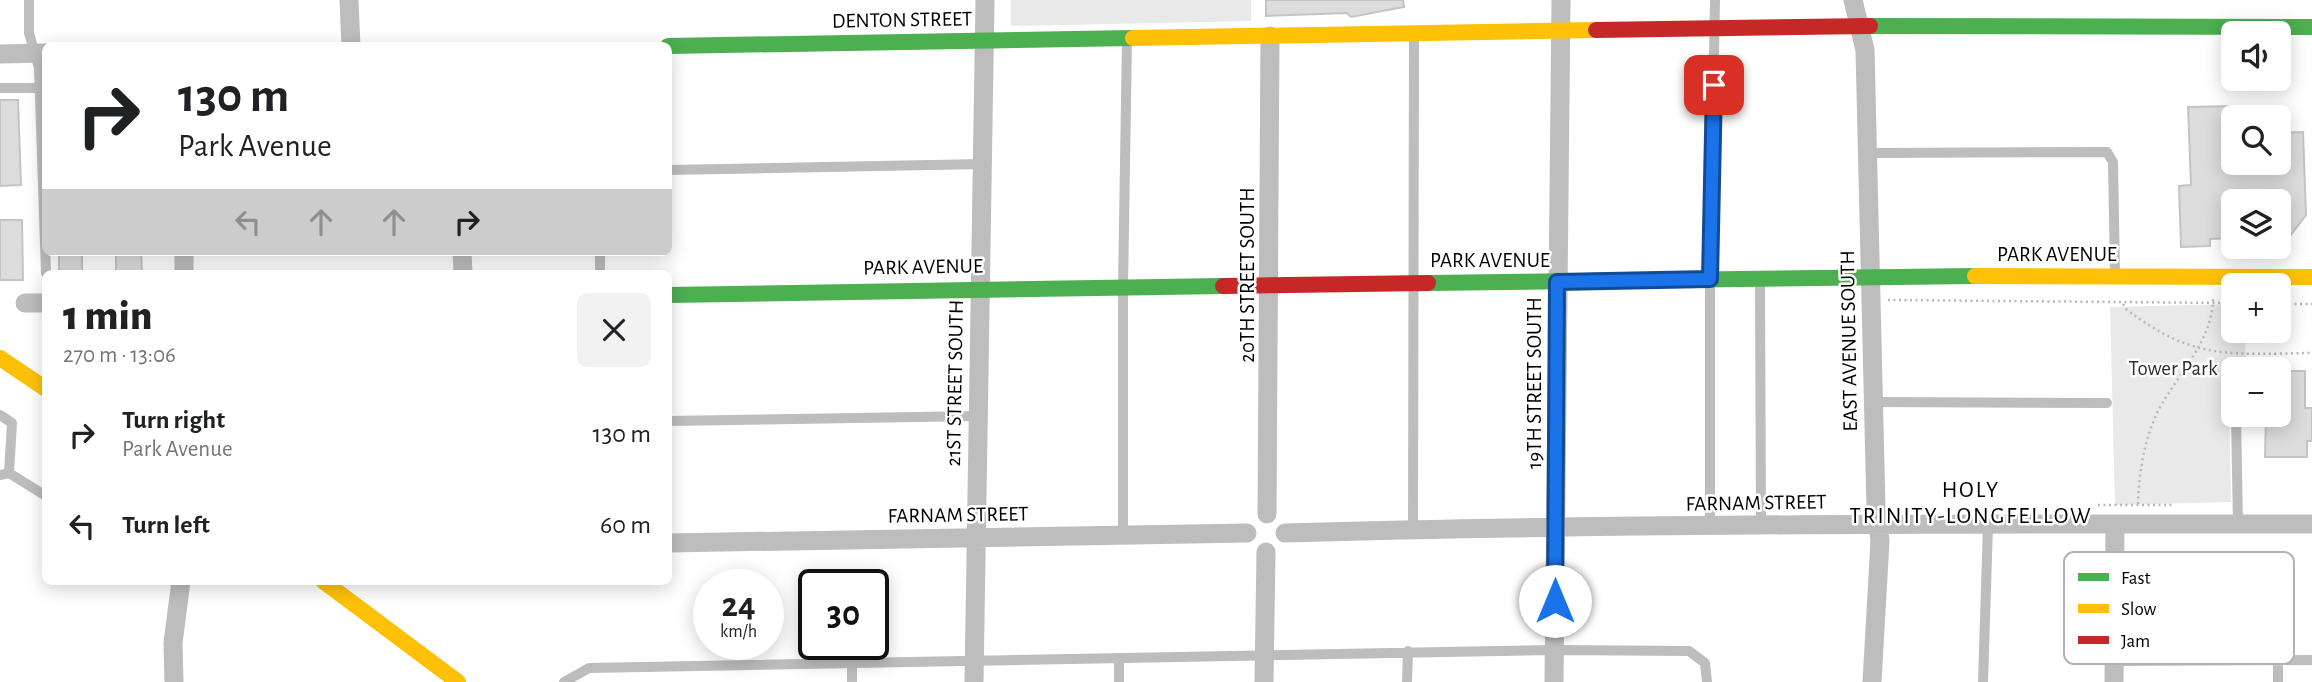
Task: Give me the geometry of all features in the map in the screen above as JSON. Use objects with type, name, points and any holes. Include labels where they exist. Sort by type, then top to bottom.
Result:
[{"type":"street","points":[[349,0],[351,42]]},
{"type":"street","name":"21ST STREET SOUTH","points":[[974,682],[985,0]]},
{"type":"street","name":"19TH STREET SOUTH","points":[[1555,682],[1561,0]]},
{"type":"street","name":"EAST AVENUE SOUTH","points":[[1853,0],[1865,50],[1880,541],[1872,682]]},
{"type":"street","name":"DENTON STREET","points":[[672,46],[1859,26],[2312,27]]},
{"type":"street","name":"20TH STREET SOUTH","points":[[1267,514],[1270,36]]},
{"type":"street","points":[[0,54],[40,54]]},
{"type":"street","name":"PARK AVENUE","points":[[672,295],[1760,277],[2312,277]]},
{"type":"street","points":[[25,303],[42,303]]},
{"type":"street","points":[[2,363],[42,386]]},
{"type":"street","points":[[1267,514],[1282,522],[1285,533],[1277,548],[1266,552],[1251,544],[1247,533],[1255,518],[1267,514]]},
{"type":"street","name":"FARNAM STREET","points":[[1285,533],[1878,524],[2312,524]]},
{"type":"street","points":[[2115,524],[2115,552]]},
{"type":"street","name":"FARNAM STREET","points":[[672,543],[1247,533]]},
{"type":"street","points":[[1264,682],[1266,552]]},
{"type":"street","points":[[174,682],[173,643],[180,585]]},
{"type":"street","points":[[328,585],[431,674],[458,682]]},
{"type":"street","points":[[2114,664],[2114,682]]},
{"type":"lane","points":[[29,0],[29,33],[40,54],[42,150]]},
{"type":"lane","points":[[1710,527],[1710,279],[1715,0]]},
{"type":"lane","points":[[1413,529],[1414,34]]},
{"type":"lane","points":[[1123,535],[1127,39]]},
{"type":"lane","points":[[0,88],[40,88]]},
{"type":"lane","points":[[1867,153],[2107,152],[2113,162],[2115,277]]},
{"type":"lane","points":[[672,170],[984,164]]},
{"type":"lane","points":[[1760,277],[1761,526]]},
{"type":"lane","points":[[1874,402],[2108,403]]},
{"type":"lane","points":[[0,415],[12,424],[4,474],[42,494]]},
{"type":"lane","points":[[672,421],[978,416]]},
{"type":"lane","points":[[2236,427],[2238,524]]},
{"type":"lane","points":[[1983,682],[1988,524]]},
{"type":"lane","points":[[564,682],[589,668],[1555,650],[1689,651],[1705,663],[1707,682]]},
{"type":"lane","points":[[1407,682],[1408,651]]},
{"type":"lane","points":[[1119,659],[1119,682]]},
{"type":"lane","points":[[2294,660],[2312,660]]},
{"type":"lane","points":[[852,663],[852,682]]},
{"type":"lane","points":[[2278,664],[2278,682]]},
{"type":"path","points":[[2137,515],[2138,482],[2148,435],[2206,329],[2213,303],[2212,277]]},
{"type":"path","points":[[1871,300],[2221,303]]},
{"type":"path","points":[[2123,303],[2126,309],[2160,334],[2197,348],[2226,354],[2312,353]]},
{"type":"path","points":[[2291,303],[2312,304]]},
{"type":"green space","points":[[1011,0],[1251,0],[1251,21],[1011,26]]},
{"type":"green space","name":"Tower Park","points":[[2221,304],[2221,343],[2245,343],[2246,357],[2221,357],[2221,427],[2230,427],[2231,502],[2115,505],[2110,307]]},
{"type":"building","points":[[1266,0],[1403,0],[1404,7],[1351,17],[1347,13],[1266,16]]},
{"type":"building","points":[[0,100],[18,100],[21,185],[0,186]]},
{"type":"building","points":[[2221,106],[2221,175],[2291,175],[2291,132],[2303,132],[2306,215],[2291,235],[2291,189],[2221,189],[2221,239],[2210,239],[2210,246],[2181,247],[2179,186],[2191,185],[2188,107]]},
{"type":"building","points":[[0,220],[22,220],[23,280],[0,280]]},
{"type":"building","points":[[59,256],[82,256],[82,270],[59,270]]},
{"type":"building","points":[[116,256],[141,256],[142,270],[116,270]]},
{"type":"building","points":[[2291,371],[2305,371],[2305,408],[2312,408],[2312,441],[2307,441],[2307,457],[2265,457],[2266,427],[2291,427]]},
{"type":"traffic: fast","points":[[1870,26],[2312,27]]},
{"type":"traffic: fast","points":[[672,46],[1133,38]]},
{"type":"traffic: fast","points":[[1428,283],[1975,276]]},
{"type":"traffic: fast","points":[[672,295],[1223,286]]},
{"type":"traffic: slow","points":[[1133,38],[1596,30]]},
{"type":"traffic: slow","points":[[1975,276],[2312,277]]},
{"type":"traffic: slow","points":[[0,358],[42,386]]},
{"type":"traffic: slow","points":[[328,585],[458,682]]},
{"type":"traffic: jam","points":[[1596,30],[1870,26]]},
{"type":"traffic: jam","points":[[1223,286],[1428,283]]},
{"type":"district","name":"HOLY TRINITY-LONGFELLOW","points":[[1971,503]]},
{"type":"route","points":[[1555,601],[1557,282],[1710,279],[1714,85]]}]
